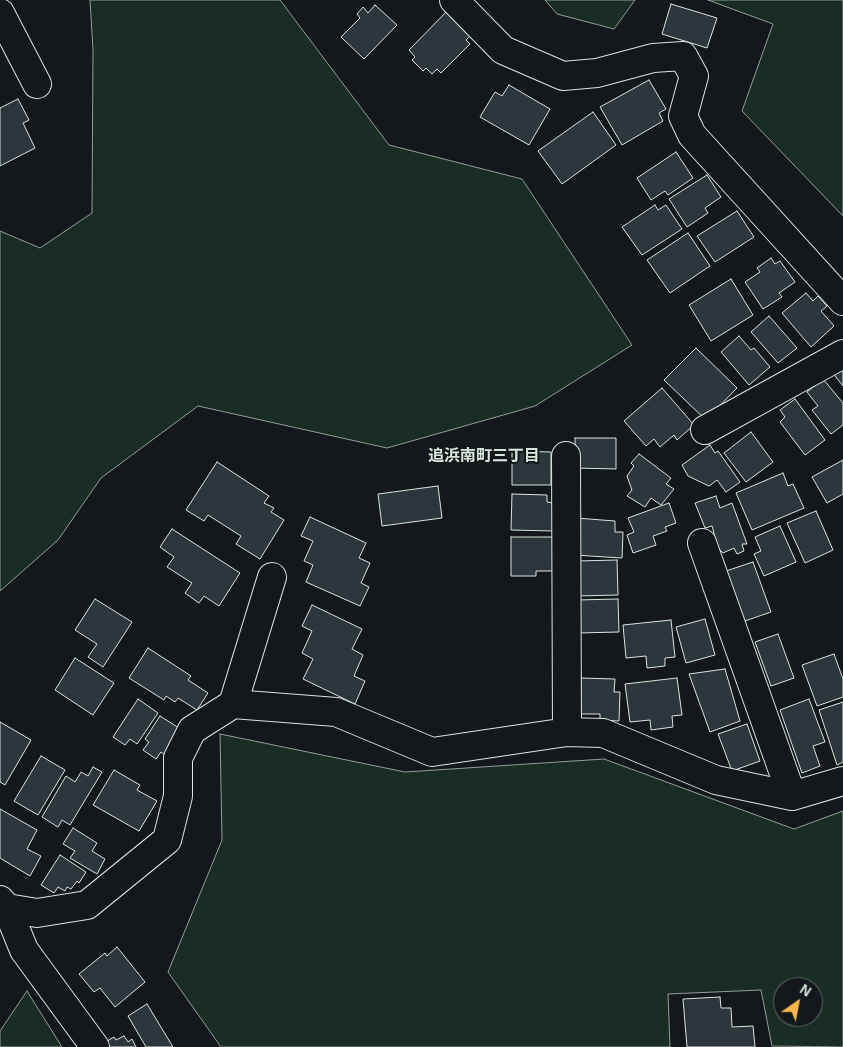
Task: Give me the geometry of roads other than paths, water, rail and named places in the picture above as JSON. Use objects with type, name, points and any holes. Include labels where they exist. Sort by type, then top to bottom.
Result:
[{"type":"street","points":[[454,0],[503,50],[563,76],[597,73],[653,58],[683,56],[694,76],[683,116],[692,135],[843,301]]},
{"type":"street","points":[[0,13],[37,84]]},
{"type":"street","points":[[705,430],[843,354]]},
{"type":"street","points":[[566,456],[567,732]]},
{"type":"street","points":[[702,543],[792,796]]},
{"type":"street","points":[[233,704],[272,576]]},
{"type":"street","points":[[3,904],[37,914],[87,905],[167,840],[178,796],[178,758],[192,730],[233,704],[336,712],[432,752],[567,732],[602,733],[716,780],[792,796],[843,781]]},
{"type":"street","points":[[3,904],[24,950],[95,1047]]},
{"type":"district","name":"追浜南町三丁目","points":[[484,457]]}]
